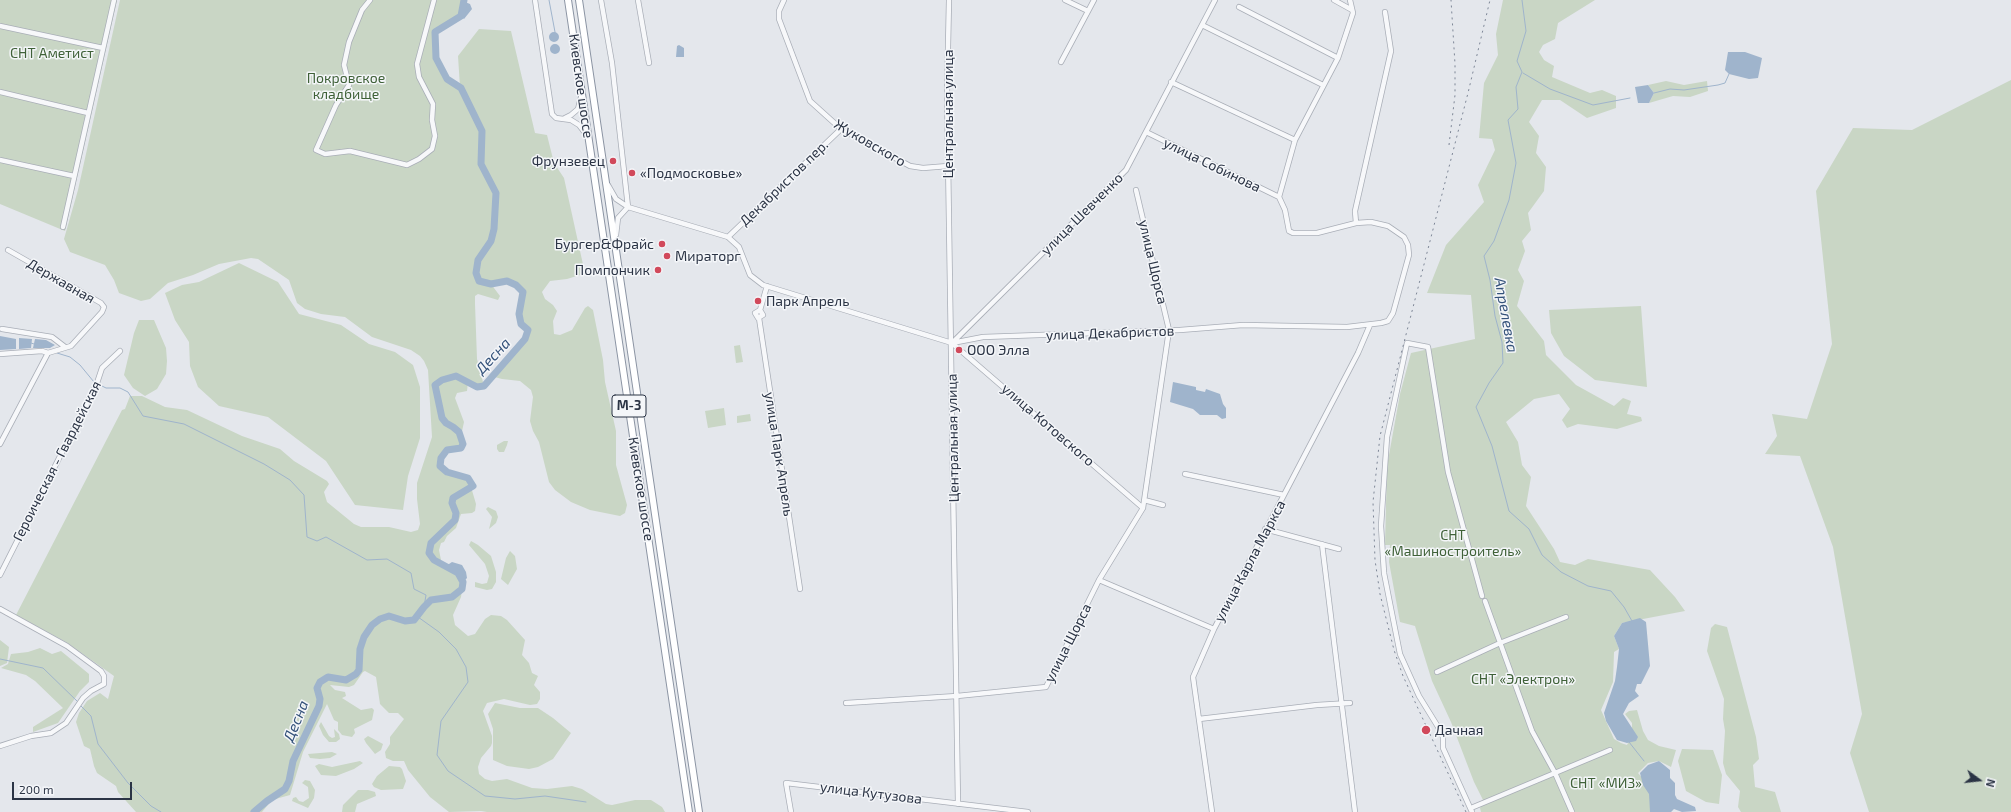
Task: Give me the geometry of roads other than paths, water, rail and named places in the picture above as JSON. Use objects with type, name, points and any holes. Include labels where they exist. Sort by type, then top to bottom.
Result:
[{"type":"highway","name":"Киевское шоссе","points":[[568,0],[689,812]]},
{"type":"highway","name":"Киевское шоссе","points":[[579,0],[604,178],[699,812]]},
{"type":"street","points":[[63,227],[114,0]]},
{"type":"street","points":[[370,0],[362,10],[349,42],[344,65],[349,85],[336,105],[316,150],[325,154],[350,151],[408,165],[432,149],[435,136],[432,120],[433,104],[419,77],[416,64],[434,0]]},
{"type":"street","points":[[535,0],[552,112],[555,117],[579,125],[588,138]]},
{"type":"street","points":[[601,0],[612,63],[628,207],[617,220],[615,245]]},
{"type":"street","points":[[638,0],[649,63]]},
{"type":"street","name":"Жуковского","points":[[784,0],[779,11],[779,19],[810,101],[840,129],[910,166],[923,168],[948,166]]},
{"type":"street","name":"Центральная улица","points":[[949,0],[947,94],[958,804]]},
{"type":"street","points":[[1065,0],[1088,11]]},
{"type":"street","points":[[1061,62],[1094,0]]},
{"type":"street","name":"улица Шевченко","points":[[952,342],[1126,170],[1215,0]]},
{"type":"street","points":[[1334,0],[1352,10]]},
{"type":"street","points":[[1350,0],[1353,13],[1338,58],[1296,140],[1279,197],[1285,210],[1289,231],[1294,233],[1317,233],[1356,223],[1355,211],[1391,51],[1385,12]]},
{"type":"street","points":[[1239,7],[1338,58]]},
{"type":"street","points":[[1202,24],[1323,85]]},
{"type":"street","points":[[0,26],[103,48]]},
{"type":"street","points":[[1171,82],[1296,140]]},
{"type":"street","points":[[0,92],[88,113]]},
{"type":"street","points":[[563,119],[578,109],[582,94]]},
{"type":"street","name":"Декабристов пер.","points":[[728,237],[840,129]]},
{"type":"street","name":"улица Собинова","points":[[1146,132],[1279,197]]},
{"type":"street","points":[[0,160],[74,176]]},
{"type":"street","points":[[604,178],[613,196],[620,203],[628,207],[728,237]]},
{"type":"street","name":"улица Щорса","points":[[846,703],[957,696],[1046,687],[1099,580],[1143,508],[1169,330],[1136,190]]},
{"type":"street","points":[[620,203],[625,202],[627,199]]},
{"type":"street","name":"улица Декабристов","points":[[728,237],[739,246],[753,278],[767,286],[952,342],[983,337],[1180,330],[1243,325],[1347,327],[1386,322],[1394,313],[1409,255],[1408,245],[1404,237],[1388,226],[1371,222],[1356,223]]},
{"type":"street","name":"Державная","points":[[8,250],[101,303],[104,307],[102,312],[71,346],[48,353]]},
{"type":"street","name":"улица Парк Апрель","points":[[767,286],[760,310],[757,310],[755,314],[759,318],[800,589]]},
{"type":"street","name":"улица Карла Маркса","points":[[1212,812],[1194,677],[1214,629],[1358,353],[1370,324]]},
{"type":"street","points":[[2,329],[52,337],[65,347]]},
{"type":"street","name":"улица Котовского","points":[[952,342],[1143,508]]},
{"type":"street","points":[[1572,812],[1555,772],[1532,731],[1483,599],[1448,472],[1428,347],[1407,343],[1387,437],[1381,526],[1384,572],[1400,654],[1419,696],[1440,730],[1448,761],[1471,810],[1555,772],[1610,750]]},
{"type":"street","points":[[0,354],[42,351],[48,353],[0,444]]},
{"type":"street","name":"Героическая - Гвардейская","points":[[0,575],[97,383],[102,368],[120,351]]},
{"type":"street","points":[[1185,474],[1284,495]]},
{"type":"street","points":[[1144,500],[1163,505]]},
{"type":"street","points":[[1265,529],[1339,549]]},
{"type":"street","points":[[1322,544],[1340,703],[1355,812]]},
{"type":"street","points":[[1099,580],[1214,629]]},
{"type":"street","points":[[0,609],[67,646],[101,671],[104,676],[104,684],[91,691],[83,698],[66,723],[51,733],[31,736],[0,746]]},
{"type":"street","points":[[1437,672],[1500,643],[1566,617]]},
{"type":"street","points":[[1199,719],[1350,703]]},
{"type":"street","name":"улица Кутузова","points":[[791,812],[786,783],[1028,812]]},
{"type":"water","points":[[465,2],[470,4],[472,9],[464,19],[461,16]]},
{"type":"water","points":[[552,32],[556,32],[558,33],[558,41],[552,42],[549,39],[549,35]]},
{"type":"water","points":[[553,44],[557,44],[559,45],[559,53],[553,54],[550,51],[550,47]]},
{"type":"water","points":[[679,45],[684,48],[684,57],[676,57],[677,46]]},
{"type":"water","points":[[1728,52],[1745,52],[1762,58],[1758,78],[1749,79],[1729,74],[1725,70]]},
{"type":"water","points":[[1648,85],[1654,93],[1649,103],[1638,103],[1635,87]]},
{"type":"water","points":[[0,336],[16,339],[16,349],[0,350]]},
{"type":"water","points":[[19,338],[32,339],[31,348],[19,349]]},
{"type":"water","points":[[35,339],[46,340],[55,345],[50,348],[33,348]]},
{"type":"water","points":[[1173,382],[1196,387],[1196,390],[1205,392],[1206,389],[1220,394],[1226,408],[1226,418],[1222,419],[1217,415],[1200,415],[1193,409],[1170,402]]},
{"type":"water","points":[[452,562],[462,565],[466,572],[467,578],[463,582],[458,573],[446,566]]},
{"type":"water","points":[[1640,618],[1646,622],[1650,666],[1641,684],[1637,684],[1635,691],[1639,696],[1629,703],[1623,714],[1638,737],[1636,741],[1627,743],[1617,740],[1606,721],[1604,713],[1615,681],[1617,667],[1619,649],[1614,636],[1622,623]]},
{"type":"water","points":[[1659,761],[1670,770],[1670,778],[1675,783],[1675,795],[1677,799],[1695,807],[1696,811],[1682,812],[1674,809],[1671,812],[1650,812],[1649,794],[1643,785],[1640,773],[1648,765]]},
{"type":"waterway","name":"Десна","points":[[254,812],[285,789],[289,781],[293,761],[319,706],[320,699],[317,688],[320,682],[328,677],[346,680],[356,674],[359,670],[360,649],[364,637],[372,625],[380,619],[389,616],[405,621],[414,620],[431,600],[452,597],[462,589],[463,582],[458,573],[434,560],[429,553],[431,543],[455,520],[456,513],[452,503],[453,498],[473,486],[468,478],[447,472],[440,466],[441,458],[447,450],[461,448],[463,444],[459,432],[446,423],[442,418],[435,385],[442,380],[456,376],[477,387],[484,386],[525,339],[528,330],[521,324],[519,314],[523,292],[516,285],[507,281],[491,284],[479,281],[476,273],[478,260],[491,241],[494,229],[496,193],[481,164],[482,131],[461,88],[447,79],[436,58],[435,32],[461,16],[464,0]]},
{"type":"waterway","points":[[549,0],[555,32]]},
{"type":"waterway","name":"Апрелевка","points":[[1522,0],[1526,31],[1517,61],[1522,72],[1516,87],[1518,109],[1508,120],[1516,163],[1509,200],[1494,241],[1484,256],[1490,280],[1495,316],[1502,342],[1503,363],[1489,383],[1476,407],[1492,446],[1509,511],[1529,529],[1542,555],[1561,572],[1588,586],[1611,591],[1624,607],[1632,621]]},
{"type":"waterway","points":[[1523,73],[1550,89],[1593,105],[1630,98]]},
{"type":"waterway","points":[[1654,93],[1670,89],[1684,90],[1718,85],[1725,83],[1729,74]]},
{"type":"waterway","points":[[57,353],[70,357],[80,365],[94,382]]},
{"type":"waterway","points":[[100,385],[106,388],[120,388],[128,392],[143,416],[184,424],[264,464],[290,480],[304,495],[307,537],[317,541],[326,537],[367,560],[387,559],[411,573],[414,589],[426,595],[424,607]]},
{"type":"waterway","points":[[418,617],[439,632],[456,649],[466,667],[468,682],[441,721],[437,755],[448,771],[485,796],[515,799],[545,796],[586,802]]},
{"type":"waterway","points":[[0,659],[43,668],[78,702]]},
{"type":"waterway","points":[[80,705],[91,716],[98,744],[128,783],[151,806],[161,812]]},
{"type":"waterway","name":"Апрелевка","points":[[1629,742],[1644,761]]},
{"type":"railway","points":[[1449,145],[1455,95],[1455,64],[1451,0]]},
{"type":"railway","points":[[1466,812],[1403,676],[1394,650],[1380,594],[1375,560],[1373,502],[1380,436],[1468,93],[1490,0]]},
{"type":"place","name":"Фрунзевец","points":[[613,161]]},
{"type":"place","name":"«Подмосковье»","points":[[632,173]]},
{"type":"place","name":"Бургер&Фрайс","points":[[662,244]]},
{"type":"place","name":"Мираторг","points":[[667,256]]},
{"type":"place","name":"Помпончик","points":[[658,270]]},
{"type":"place","name":"Парк Апрель","points":[[758,301]]},
{"type":"place","name":"ООО Элла","points":[[959,350]]},
{"type":"place","name":"Дачная","points":[[1426,730]]},
{"type":"park label","name":"СНТ Аметист","points":[[52,53]]},
{"type":"park label","name":"Покровское кладбище","points":[[346,86]]},
{"type":"park label","name":"СНТ «Машиностроитель»","points":[[1453,544]]},
{"type":"park label","name":"СНТ «Электрон»","points":[[1523,679]]},
{"type":"park label","name":"СНТ «МИЗ»","points":[[1606,783]]}]
